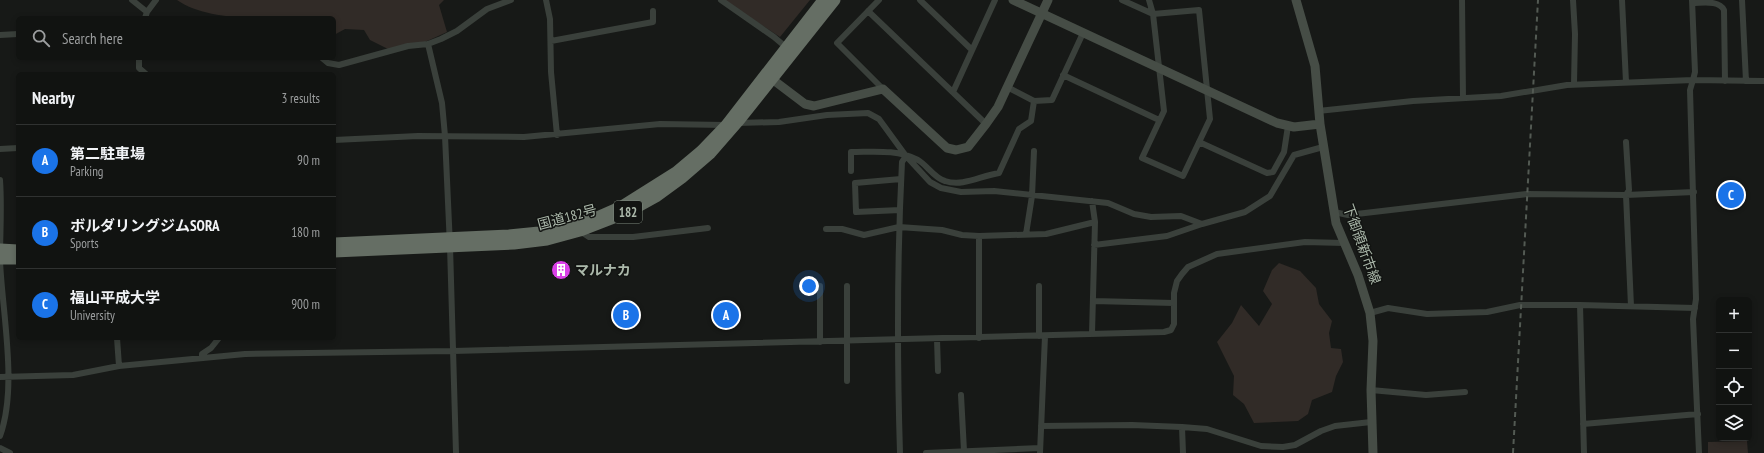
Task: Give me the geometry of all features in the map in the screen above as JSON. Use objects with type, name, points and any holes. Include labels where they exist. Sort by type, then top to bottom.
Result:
[{"type":"highway","name":"国道182号","points":[[336,243],[450,241],[514,244],[547,240],[580,231],[629,212],[661,193],[682,178],[711,153],[738,122],[823,0]]},
{"type":"highway","name":"国道182号","points":[[789,50],[835,0]]},
{"type":"highway","name":"国道182号","points":[[336,252],[539,232],[567,226],[597,217],[622,206],[676,172],[701,151],[769,76]]},
{"type":"highway","points":[[0,254],[16,250]]},
{"type":"highway","points":[[0,254],[16,258]]},
{"type":"street","points":[[132,0],[146,15],[156,0]]},
{"type":"street","points":[[324,60],[328,63],[339,65],[408,46],[428,44],[456,31],[488,9],[511,0]]},
{"type":"street","points":[[546,0],[550,19],[551,72],[557,135]]},
{"type":"street","points":[[722,0],[774,37],[789,50]]},
{"type":"street","points":[[879,0],[837,43],[947,148],[956,150],[968,147],[998,107],[1048,0]]},
{"type":"street","points":[[920,0],[971,49]]},
{"type":"street","points":[[953,92],[971,49],[995,0]]},
{"type":"street","points":[[1013,0],[1277,123],[1294,127],[1320,124]]},
{"type":"street","points":[[1122,0],[1153,14],[1199,10],[1210,119],[1183,176],[1142,158],[1164,111],[1153,14],[1149,0]]},
{"type":"street","name":"下御領新市線","points":[[1296,0],[1315,66],[1318,111],[1334,212],[1344,243],[1358,275],[1370,313],[1373,341],[1370,390],[1373,453]]},
{"type":"street","points":[[1462,0],[1463,98]]},
{"type":"street","points":[[1573,0],[1575,34],[1574,84]]},
{"type":"street","points":[[1622,0],[1626,82]]},
{"type":"street","points":[[1742,0],[1746,81]]},
{"type":"street","points":[[1699,453],[1693,319],[1696,299],[1690,90],[1695,72],[1693,2],[1714,2],[1722,6],[1724,10],[1725,81]]},
{"type":"street","points":[[551,41],[653,22],[653,11]]},
{"type":"street","points":[[868,11],[986,124]]},
{"type":"street","points":[[1008,87],[1034,101],[1052,100],[1083,33]]},
{"type":"street","points":[[0,35],[16,34]]},
{"type":"street","points":[[428,44],[442,104],[445,136],[450,241],[456,453]]},
{"type":"street","points":[[139,60],[139,68],[144,72]]},
{"type":"street","points":[[1063,75],[1159,120]]},
{"type":"street","points":[[769,76],[805,104],[814,106],[884,89]]},
{"type":"street","points":[[1318,111],[1413,101],[1501,96],[1574,84],[1693,80],[1764,81]]},
{"type":"street","points":[[851,171],[851,152],[898,152],[918,160],[944,181],[965,183],[982,176],[999,173],[1020,129],[1031,121],[1034,101]]},
{"type":"street","points":[[336,140],[445,136],[511,138],[557,135],[660,124],[726,125],[738,122],[779,122],[827,115],[868,113],[879,119],[906,156],[930,182],[941,188],[961,192],[994,191],[1108,203],[1134,214],[1151,217],[1181,216],[1202,224]]},
{"type":"street","points":[[1199,142],[1267,173],[1273,172],[1284,152],[1288,126]]},
{"type":"street","points":[[1626,142],[1629,190],[1626,195],[1631,306]]},
{"type":"street","points":[[1094,245],[1167,236],[1245,212],[1270,196],[1294,155],[1323,147]]},
{"type":"street","points":[[0,149],[16,148]]},
{"type":"street","points":[[1026,234],[1032,196],[1034,151]]},
{"type":"street","points":[[901,453],[898,340],[899,227],[902,162],[906,156]]},
{"type":"street","points":[[0,180],[0,254],[8,377],[6,406],[0,436]]},
{"type":"street","points":[[900,210],[856,212],[855,183],[902,180]]},
{"type":"street","points":[[1334,212],[1348,215],[1527,194],[1626,195],[1694,192]]},
{"type":"street","points":[[1092,201],[1095,222],[1092,334]]},
{"type":"street","points":[[826,229],[842,230],[864,235],[899,227],[942,230],[979,236],[1046,234],[1095,222]]},
{"type":"street","points":[[580,231],[589,237],[633,237],[708,228]]},
{"type":"street","points":[[979,236],[979,338]]},
{"type":"street","points":[[0,377],[72,375],[119,366],[245,354],[453,351],[1164,332],[1171,330],[1174,324],[1174,303],[1177,281],[1188,267],[1217,254],[1305,242],[1344,243]]},
{"type":"street","points":[[820,286],[820,342]]},
{"type":"street","points":[[847,286],[847,380]]},
{"type":"street","points":[[926,453],[964,451],[1040,451],[1042,336],[1039,286]]},
{"type":"street","points":[[1093,301],[1174,303]]},
{"type":"street","points":[[1370,313],[1388,308],[1427,314],[1487,312],[1520,305],[1695,308]]},
{"type":"street","points":[[1580,305],[1584,453]]},
{"type":"street","points":[[936,339],[938,370]]},
{"type":"street","points":[[117,340],[119,366]]},
{"type":"street","points":[[202,358],[202,354],[211,348],[217,340]]},
{"type":"street","points":[[1370,390],[1426,395],[1465,392]]},
{"type":"street","points":[[961,395],[964,451]]},
{"type":"street","points":[[1583,424],[1698,414]]},
{"type":"street","points":[[1041,426],[1132,425],[1207,429],[1261,446],[1283,450],[1321,431],[1335,426],[1371,422]]},
{"type":"street","points":[[1182,427],[1183,453]]},
{"type":"street","points":[[0,448],[10,453]]},
{"type":"shaded area","points":[[177,0],[444,0],[439,5],[447,32],[425,42],[388,49],[370,40],[364,30],[345,29],[336,34],[336,16],[226,16],[192,8]]},
{"type":"shaded area","points":[[723,0],[810,0],[780,37]]},
{"type":"shaded area","points":[[1279,263],[1300,271],[1316,288],[1319,304],[1332,321],[1329,333],[1331,348],[1341,349],[1343,362],[1336,376],[1332,392],[1312,400],[1308,414],[1298,421],[1254,423],[1244,404],[1233,395],[1234,376],[1217,342],[1232,323],[1241,305],[1259,326],[1272,304],[1263,291],[1272,270]]},
{"type":"shaded area","points":[[1747,441],[1748,453],[1708,453],[1708,442]]},
{"type":"railway","points":[[1513,453],[1538,0]]},
{"type":"place","name":"福山平成大学","points":[[1731,195]]},
{"type":"place","name":"マルナカ","points":[[561,270]]},
{"type":"place","name":"ボルダリングジムSORA","points":[[626,315]]},
{"type":"place","name":"第二駐車場","points":[[726,315]]}]
